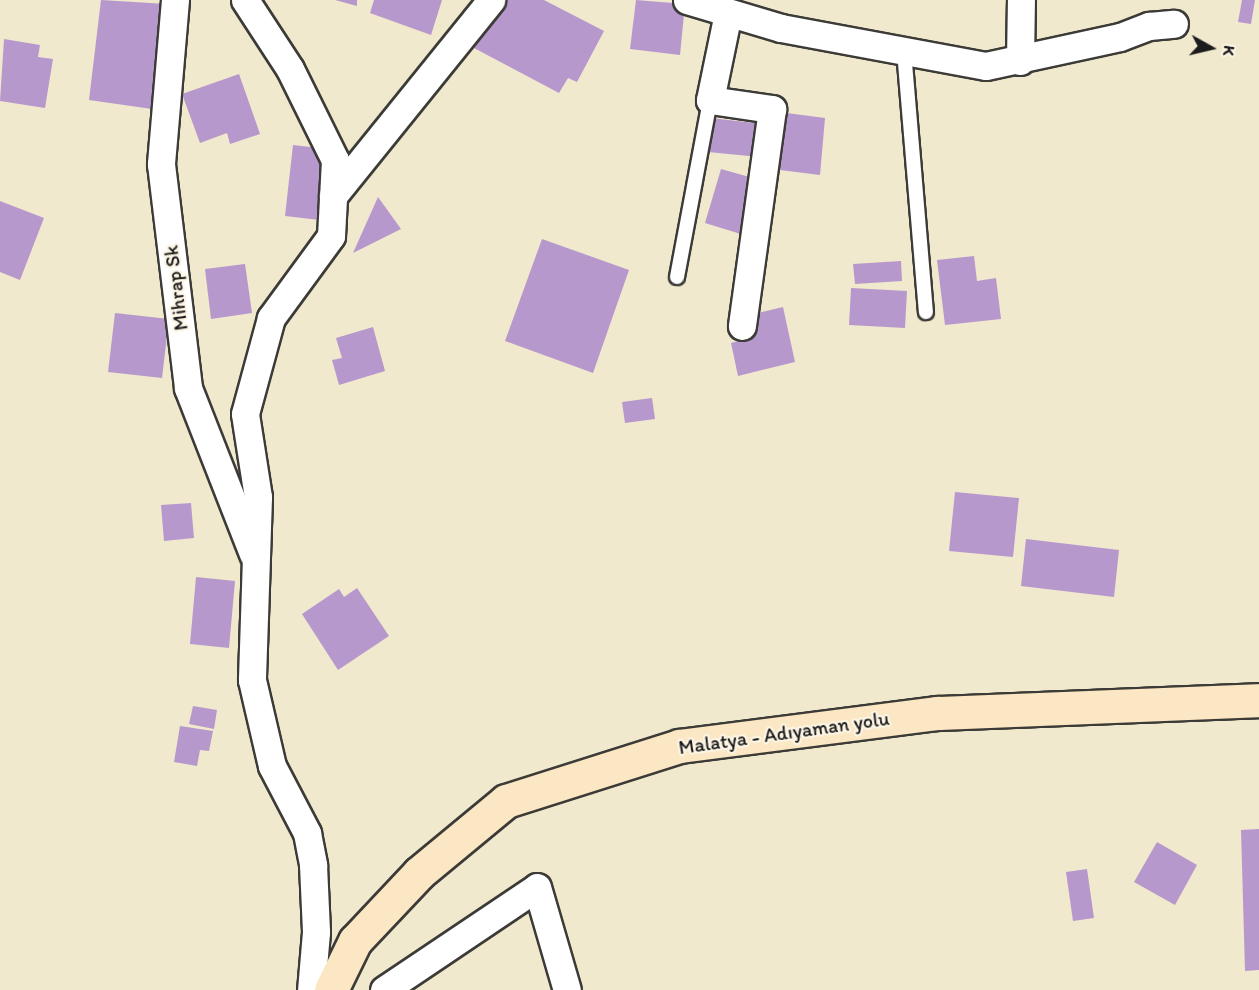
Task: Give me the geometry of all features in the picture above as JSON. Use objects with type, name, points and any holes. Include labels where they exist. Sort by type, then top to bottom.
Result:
[{"type":"main road","name":"Malatya - Adıyaman yolu","points":[[331,990],[355,941],[419,873],[506,801],[679,746],[937,713],[1259,700]]},
{"type":"street","name":"Mihrap Sk","points":[[175,0],[161,164],[188,388],[256,563]]},
{"type":"street","points":[[244,0],[290,69],[335,160],[331,236],[271,318],[245,414],[258,497],[252,680],[272,766],[309,844],[316,932],[311,990]]},
{"type":"street","points":[[333,196],[491,0]]},
{"type":"street","points":[[1020,62],[1021,0]]},
{"type":"street","points":[[697,2],[781,27],[986,66],[1020,62],[1161,25]]},
{"type":"street","points":[[728,13],[710,100],[772,109],[742,326]]},
{"type":"street","points":[[384,990],[537,887],[567,990]]},
{"type":"lane","points":[[904,51],[926,312]]},
{"type":"lane","points":[[677,277],[710,100]]},
{"type":"building","points":[[101,0],[167,4],[152,109],[89,100]]},
{"type":"building","points":[[335,0],[357,0],[357,6]]},
{"type":"building","points":[[374,0],[442,0],[431,35],[370,13]]},
{"type":"building","points":[[497,0],[544,0],[604,31],[577,82],[568,78],[559,93],[472,47]]},
{"type":"building","points":[[636,0],[685,4],[680,55],[630,49]]},
{"type":"building","points":[[1242,0],[1255,0],[1251,24],[1238,22]]},
{"type":"building","points":[[4,39],[40,45],[38,57],[53,59],[45,108],[0,101]]},
{"type":"building","points":[[239,74],[260,134],[230,144],[227,133],[200,143],[182,94]]},
{"type":"building","points":[[779,112],[825,118],[820,175],[772,169]]},
{"type":"building","points":[[711,118],[763,124],[759,157],[708,152]]},
{"type":"building","points":[[293,145],[345,151],[337,222],[285,216]]},
{"type":"building","points":[[721,169],[760,180],[744,235],[705,223]]},
{"type":"building","points":[[378,197],[401,229],[353,253]]},
{"type":"building","points":[[0,201],[44,218],[20,280],[0,272]]},
{"type":"building","points":[[542,239],[629,270],[593,373],[505,341]]},
{"type":"building","points":[[974,256],[977,281],[996,278],[1001,319],[945,325],[937,260]]},
{"type":"building","points":[[901,261],[902,281],[855,284],[853,264]]},
{"type":"building","points":[[245,264],[252,313],[211,319],[205,269]]},
{"type":"building","points":[[851,288],[907,291],[905,328],[849,325]]},
{"type":"building","points":[[783,307],[795,362],[738,376],[731,343],[750,338],[745,316]]},
{"type":"building","points":[[115,313],[169,319],[162,378],[108,372]]},
{"type":"building","points":[[373,327],[385,371],[339,385],[332,360],[342,358],[336,338]]},
{"type":"building","points":[[652,398],[655,419],[625,423],[622,402]]},
{"type":"building","points":[[955,492],[1019,498],[1013,557],[949,551]]},
{"type":"building","points":[[191,503],[194,538],[164,541],[161,505]]},
{"type":"building","points":[[1026,539],[1119,550],[1114,597],[1021,586]]},
{"type":"building","points":[[196,577],[235,581],[229,648],[190,644]]},
{"type":"building","points":[[357,588],[389,636],[338,670],[302,614],[339,589],[344,597]]},
{"type":"building","points":[[193,706],[217,710],[214,729],[189,724]]},
{"type":"building","points":[[180,726],[213,731],[209,751],[200,750],[197,766],[174,762]]},
{"type":"building","points":[[1259,829],[1259,970],[1245,971],[1241,830]]},
{"type":"building","points":[[1157,842],[1197,865],[1175,905],[1134,882]]},
{"type":"building","points":[[1087,869],[1094,918],[1073,921],[1066,872]]}]
